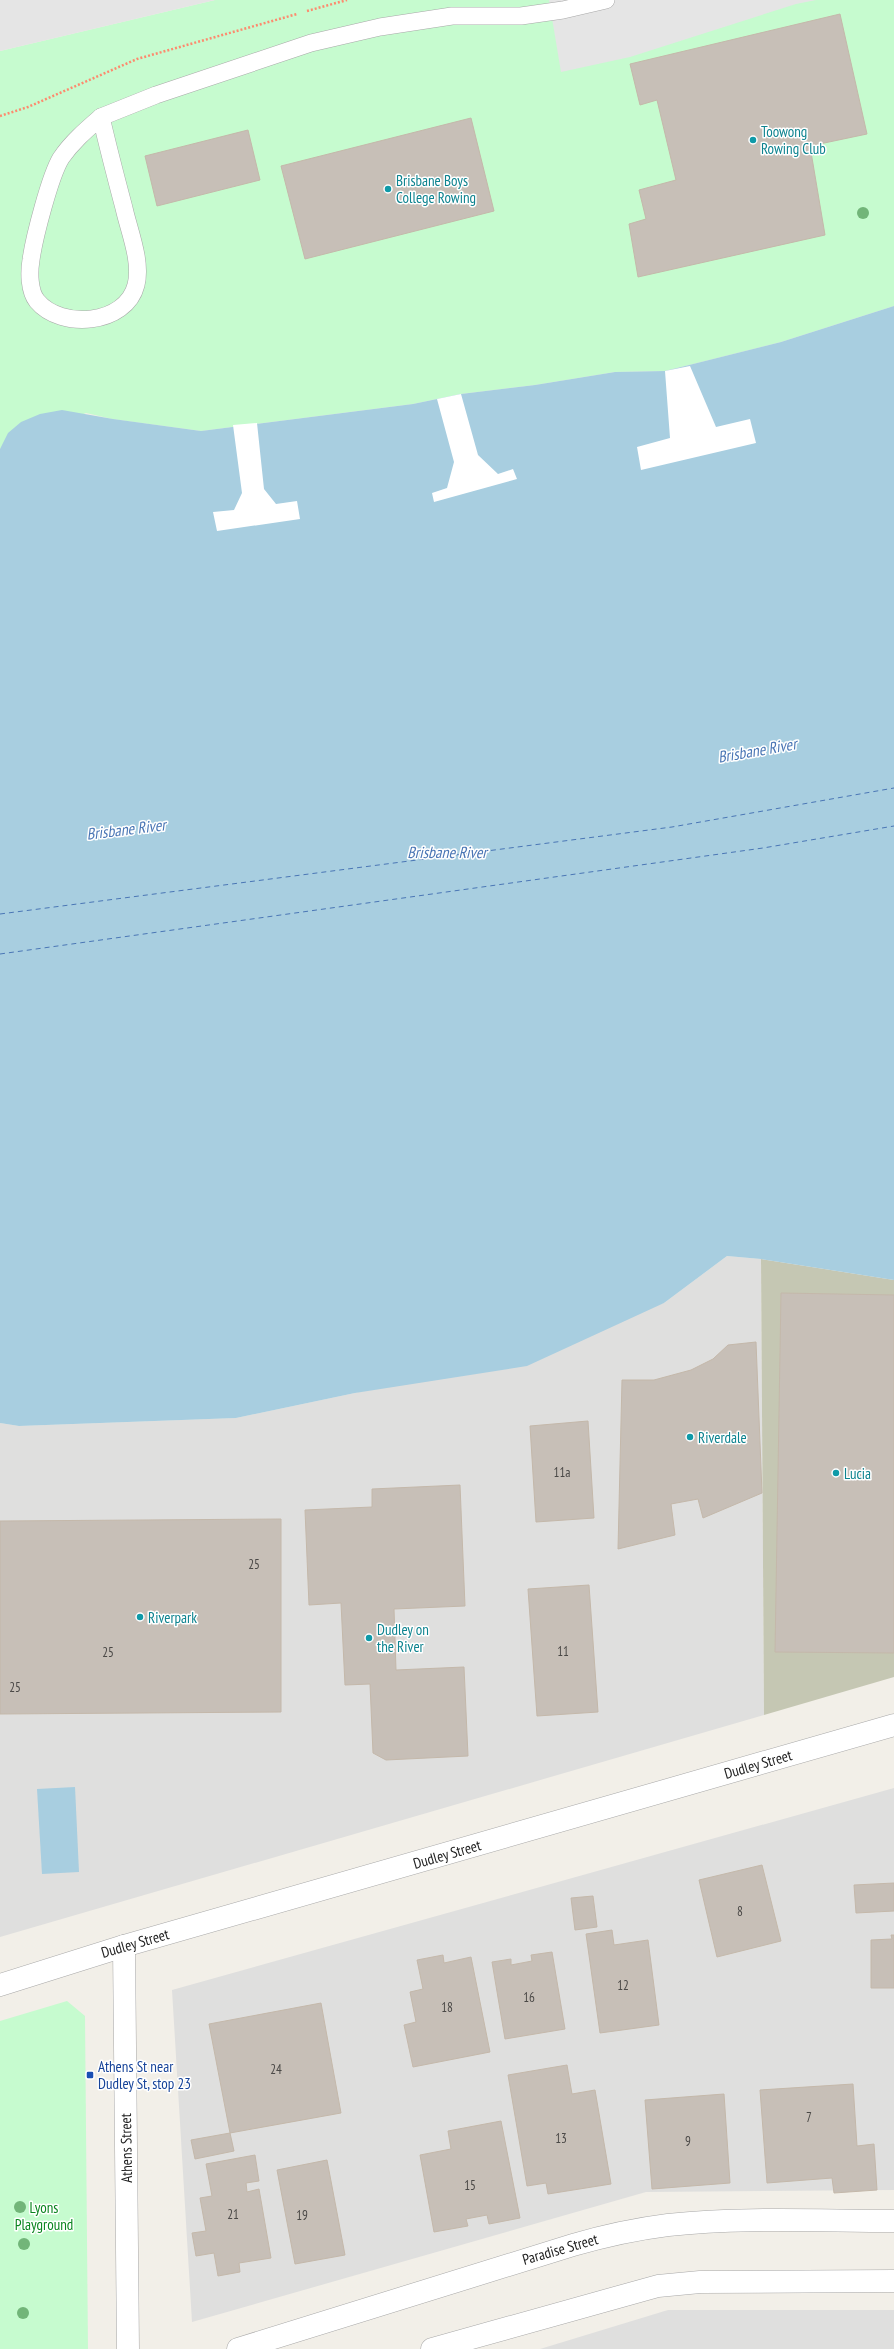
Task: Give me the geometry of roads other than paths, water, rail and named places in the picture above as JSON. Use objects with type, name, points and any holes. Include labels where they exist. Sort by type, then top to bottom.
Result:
[{"type":"street","name":"Dudley Street","points":[[0,1984],[124,1946],[894,1725]]},
{"type":"street","name":"Athens Street","points":[[124,1946],[128,2349]]},
{"type":"street","name":"Paradise Street","points":[[238,2349],[573,2245],[629,2231],[693,2223],[740,2220],[894,2221]]},
{"type":"street","points":[[432,2349],[629,2292],[658,2286],[700,2282],[894,2281]]},
{"type":"lane","points":[[101,117],[137,260],[136,286],[125,304],[104,317],[76,319],[53,314],[37,300],[30,284],[30,261],[51,182],[60,160],[75,140],[101,117],[156,95],[311,44],[380,27],[452,16],[521,16],[563,10],[606,0]]},
{"type":"water","name":"Brisbane River","points":[[894,306],[894,1280],[761,1259],[727,1256],[664,1303],[527,1366],[355,1393],[236,1418],[19,1426],[0,1423],[0,449],[8,433],[21,422],[40,414],[62,410],[113,419],[201,431],[413,404],[461,394],[535,385],[615,372],[665,371],[781,342]]},
{"type":"water","points":[[75,1787],[79,1872],[42,1874],[37,1789]]},
{"type":"place","name":"Toowong Rowing Club","points":[[753,140]]},
{"type":"place","name":"Brisbane Boys College Rowing","points":[[388,189]]},
{"type":"place","name":"Riverdale","points":[[690,1437]]},
{"type":"place","name":"Lucia","points":[[836,1473]]},
{"type":"place","name":"Riverpark","points":[[140,1617]]},
{"type":"place","name":"Dudley on the River","points":[[369,1638]]},
{"type":"place","name":"Athens St near Dudley St, stop 23","points":[[90,2075]]},
{"type":"park label","name":"Lyons Playground","points":[[44,2216]]}]
